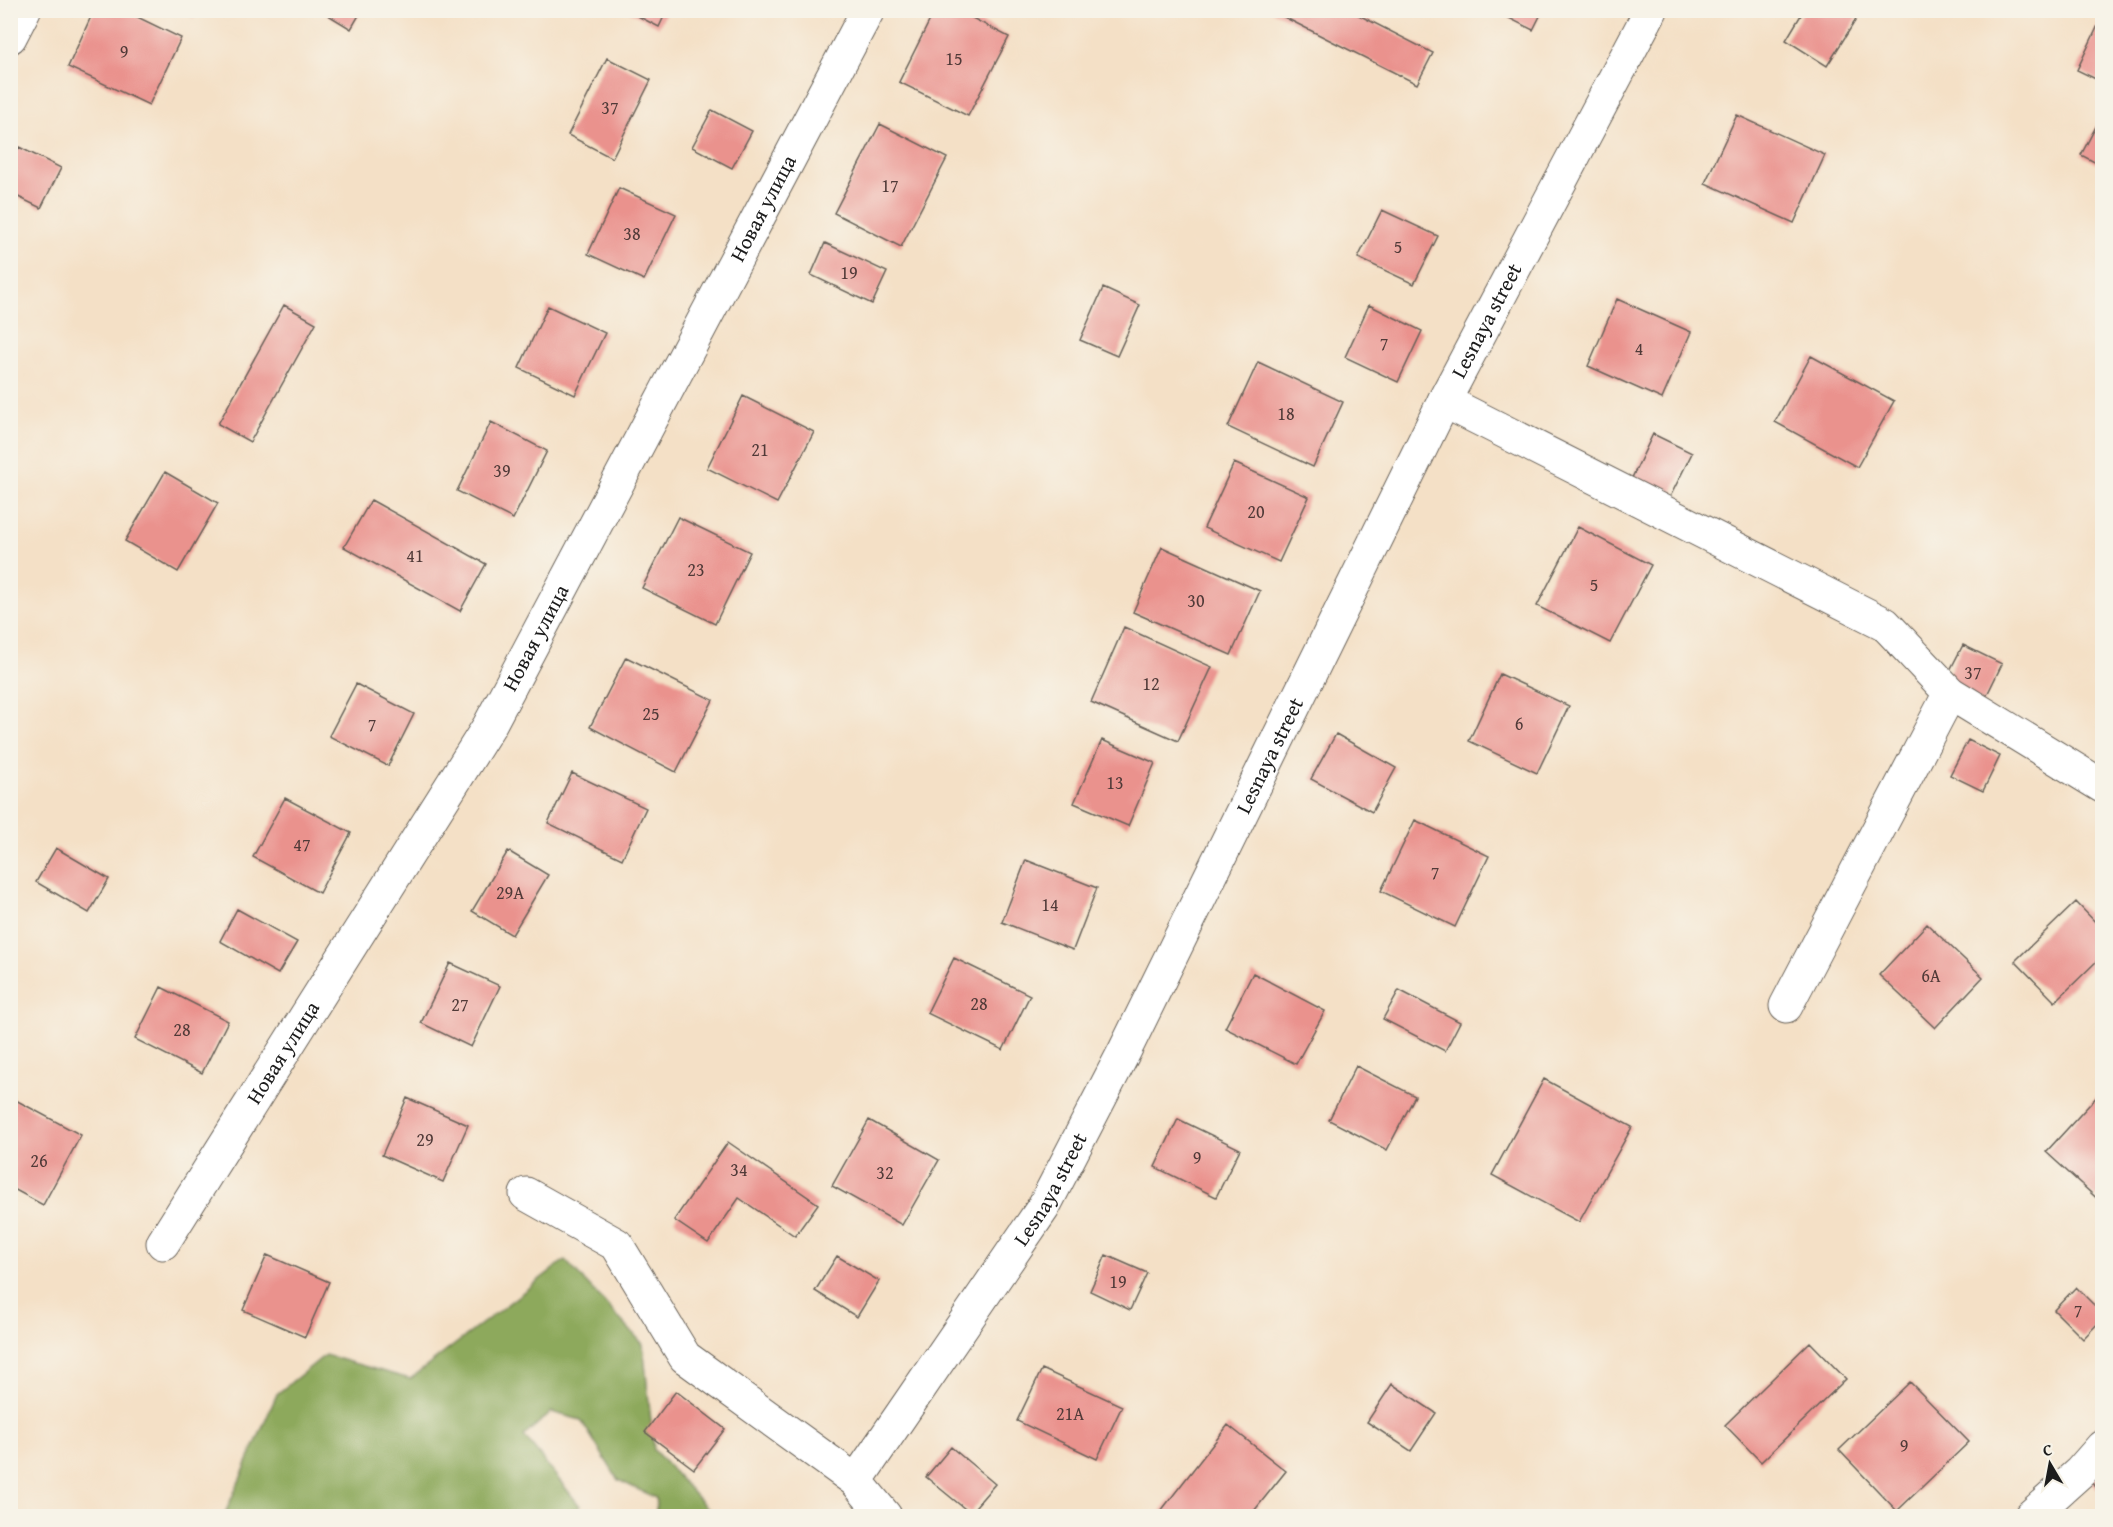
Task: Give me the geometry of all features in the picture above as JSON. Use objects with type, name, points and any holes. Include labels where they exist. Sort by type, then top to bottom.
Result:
[{"type":"street","points":[[10,37],[24,10]]},
{"type":"street","name":"Новая улица","points":[[163,1243],[489,726],[868,10]]},
{"type":"street","name":"Lesnaya street","points":[[856,1480],[1043,1208],[1125,1050],[1444,401],[1651,10]]},
{"type":"street","points":[[1444,401],[1885,624],[1950,693],[2103,786]]},
{"type":"street","points":[[1785,1006],[1950,693]]},
{"type":"street","points":[[526,1194],[617,1245],[685,1357],[856,1480],[885,1516]]},
{"type":"street","points":[[2031,1516],[2103,1448]]},
{"type":"green space","points":[[565,1260],[643,1344],[654,1450],[714,1516],[656,1516],[656,1498],[618,1480],[581,1420],[551,1412],[524,1436],[580,1506],[571,1516],[224,1516],[277,1394],[325,1355],[410,1379]]},
{"type":"building","points":[[94,10],[123,10],[181,38],[149,105],[68,67]]},
{"type":"building","points":[[180,10],[198,10],[194,18]]},
{"type":"building","points":[[320,10],[362,10],[351,29]]},
{"type":"building","points":[[626,10],[667,10],[659,27]]},
{"type":"building","points":[[935,10],[957,10],[1009,37],[968,116],[899,82]]},
{"type":"building","points":[[1270,10],[1349,10],[1433,53],[1417,84]]},
{"type":"building","points":[[1493,10],[1543,10],[1533,30]]},
{"type":"building","points":[[1804,10],[1862,10],[1827,66],[1786,40]]},
{"type":"building","points":[[2102,17],[2102,82],[2077,70]]},
{"type":"building","points":[[607,58],[651,80],[612,158],[568,135]]},
{"type":"building","points":[[712,110],[752,131],[732,168],[692,147]]},
{"type":"building","points":[[1737,115],[1825,155],[1794,223],[1705,183]]},
{"type":"building","points":[[2100,119],[2102,120],[2102,166],[2081,155]]},
{"type":"building","points":[[880,124],[947,158],[901,247],[834,213]]},
{"type":"building","points":[[19,147],[61,168],[41,208],[10,193],[10,164]]},
{"type":"building","points":[[619,188],[676,214],[644,280],[588,254]]},
{"type":"building","points":[[1382,210],[1438,236],[1414,284],[1358,258]]},
{"type":"building","points":[[825,243],[887,272],[872,304],[811,275]]},
{"type":"building","points":[[1103,288],[1140,305],[1117,356],[1080,340]]},
{"type":"building","points":[[1617,299],[1691,332],[1662,399],[1588,366]]},
{"type":"building","points":[[284,305],[316,323],[250,442],[218,424]]},
{"type":"building","points":[[1369,305],[1422,331],[1398,382],[1345,357]]},
{"type":"building","points":[[548,306],[605,333],[575,395],[519,368]]},
{"type":"building","points":[[1811,356],[1894,401],[1857,467],[1775,422]]},
{"type":"building","points":[[1258,362],[1343,402],[1313,467],[1228,427]]},
{"type":"building","points":[[743,396],[814,432],[777,503],[707,468]]},
{"type":"building","points":[[491,422],[547,451],[513,519],[457,491]]},
{"type":"building","points":[[1653,434],[1692,453],[1669,499],[1631,480]]},
{"type":"building","points":[[1234,463],[1309,497],[1279,562],[1204,528]]},
{"type":"building","points":[[165,472],[218,503],[178,572],[125,541]]},
{"type":"building","points":[[371,500],[486,564],[460,611],[344,547]]},
{"type":"building","points":[[678,517],[750,552],[715,624],[642,588]]},
{"type":"building","points":[[1578,527],[1651,565],[1610,643],[1537,606]]},
{"type":"building","points":[[1162,547],[1260,591],[1231,655],[1133,612]]},
{"type":"building","points":[[1124,627],[1212,667],[1178,741],[1091,702]]},
{"type":"building","points":[[1963,645],[2002,664],[1983,703],[1944,682]]},
{"type":"building","points":[[626,657],[713,700],[676,772],[590,727]]},
{"type":"building","points":[[1500,674],[1569,706],[1537,773],[1469,741]]},
{"type":"building","points":[[356,684],[414,714],[388,766],[329,736]]},
{"type":"building","points":[[1336,734],[1396,768],[1372,812],[1311,779]]},
{"type":"building","points":[[1102,740],[1155,763],[1128,826],[1074,803]]},
{"type":"building","points":[[1968,740],[2000,756],[1983,791],[1950,775]]},
{"type":"building","points":[[572,773],[646,808],[622,859],[548,823]]},
{"type":"building","points":[[285,798],[351,833],[319,893],[253,857]]},
{"type":"building","points":[[1415,820],[1489,856],[1455,927],[1381,891]]},
{"type":"building","points":[[56,848],[109,879],[89,913],[36,882]]},
{"type":"building","points":[[508,851],[548,875],[512,935],[472,911]]},
{"type":"building","points":[[1026,860],[1097,888],[1073,950],[1002,922]]},
{"type":"building","points":[[2076,902],[2102,929],[2102,956],[2055,1002],[2015,961]]},
{"type":"building","points":[[237,909],[297,942],[278,974],[220,941]]},
{"type":"building","points":[[1927,924],[1983,977],[1935,1028],[1879,975]]},
{"type":"building","points":[[954,958],[1030,995],[1003,1050],[927,1013]]},
{"type":"building","points":[[450,963],[500,986],[471,1047],[421,1023]]},
{"type":"building","points":[[1253,973],[1325,1011],[1296,1064],[1225,1028]]},
{"type":"building","points":[[161,987],[228,1021],[202,1073],[135,1039]]},
{"type":"building","points":[[1399,990],[1460,1022],[1445,1051],[1383,1019]]},
{"type":"building","points":[[1356,1066],[1415,1096],[1387,1150],[1329,1120]]},
{"type":"building","points":[[1544,1079],[1632,1127],[1579,1222],[1492,1175]]},
{"type":"building","points":[[2102,1091],[2102,1203],[2046,1152]]},
{"type":"building","points":[[10,1097],[81,1135],[43,1205],[10,1187]]},
{"type":"building","points":[[407,1098],[468,1125],[443,1182],[382,1155]]},
{"type":"building","points":[[1178,1119],[1240,1149],[1216,1197],[1155,1167]]},
{"type":"building","points":[[869,1120],[939,1160],[902,1225],[832,1186]]},
{"type":"building","points":[[728,1142],[818,1204],[795,1236],[739,1198],[708,1243],[674,1220]]},
{"type":"building","points":[[267,1255],[329,1282],[305,1337],[243,1310]]},
{"type":"building","points":[[1106,1255],[1147,1273],[1130,1310],[1090,1291]]},
{"type":"building","points":[[837,1256],[879,1281],[857,1317],[815,1291]]},
{"type":"building","points":[[2076,1287],[2102,1313],[2102,1319],[2083,1339],[2054,1310]]},
{"type":"building","points":[[1810,1342],[1846,1379],[1761,1462],[1725,1425]]},
{"type":"building","points":[[1042,1369],[1122,1406],[1097,1459],[1017,1421]]},
{"type":"building","points":[[1910,1382],[1969,1442],[1897,1511],[1839,1450]]},
{"type":"building","points":[[1392,1384],[1436,1413],[1411,1451],[1367,1422]]},
{"type":"building","points":[[676,1391],[725,1429],[694,1469],[645,1432]]},
{"type":"building","points":[[1228,1425],[1286,1471],[1250,1516],[1157,1516]]},
{"type":"building","points":[[951,1447],[995,1484],[970,1513],[926,1477]]},
{"type":"building","points":[[2102,1462],[2102,1492],[2087,1479]]}]
